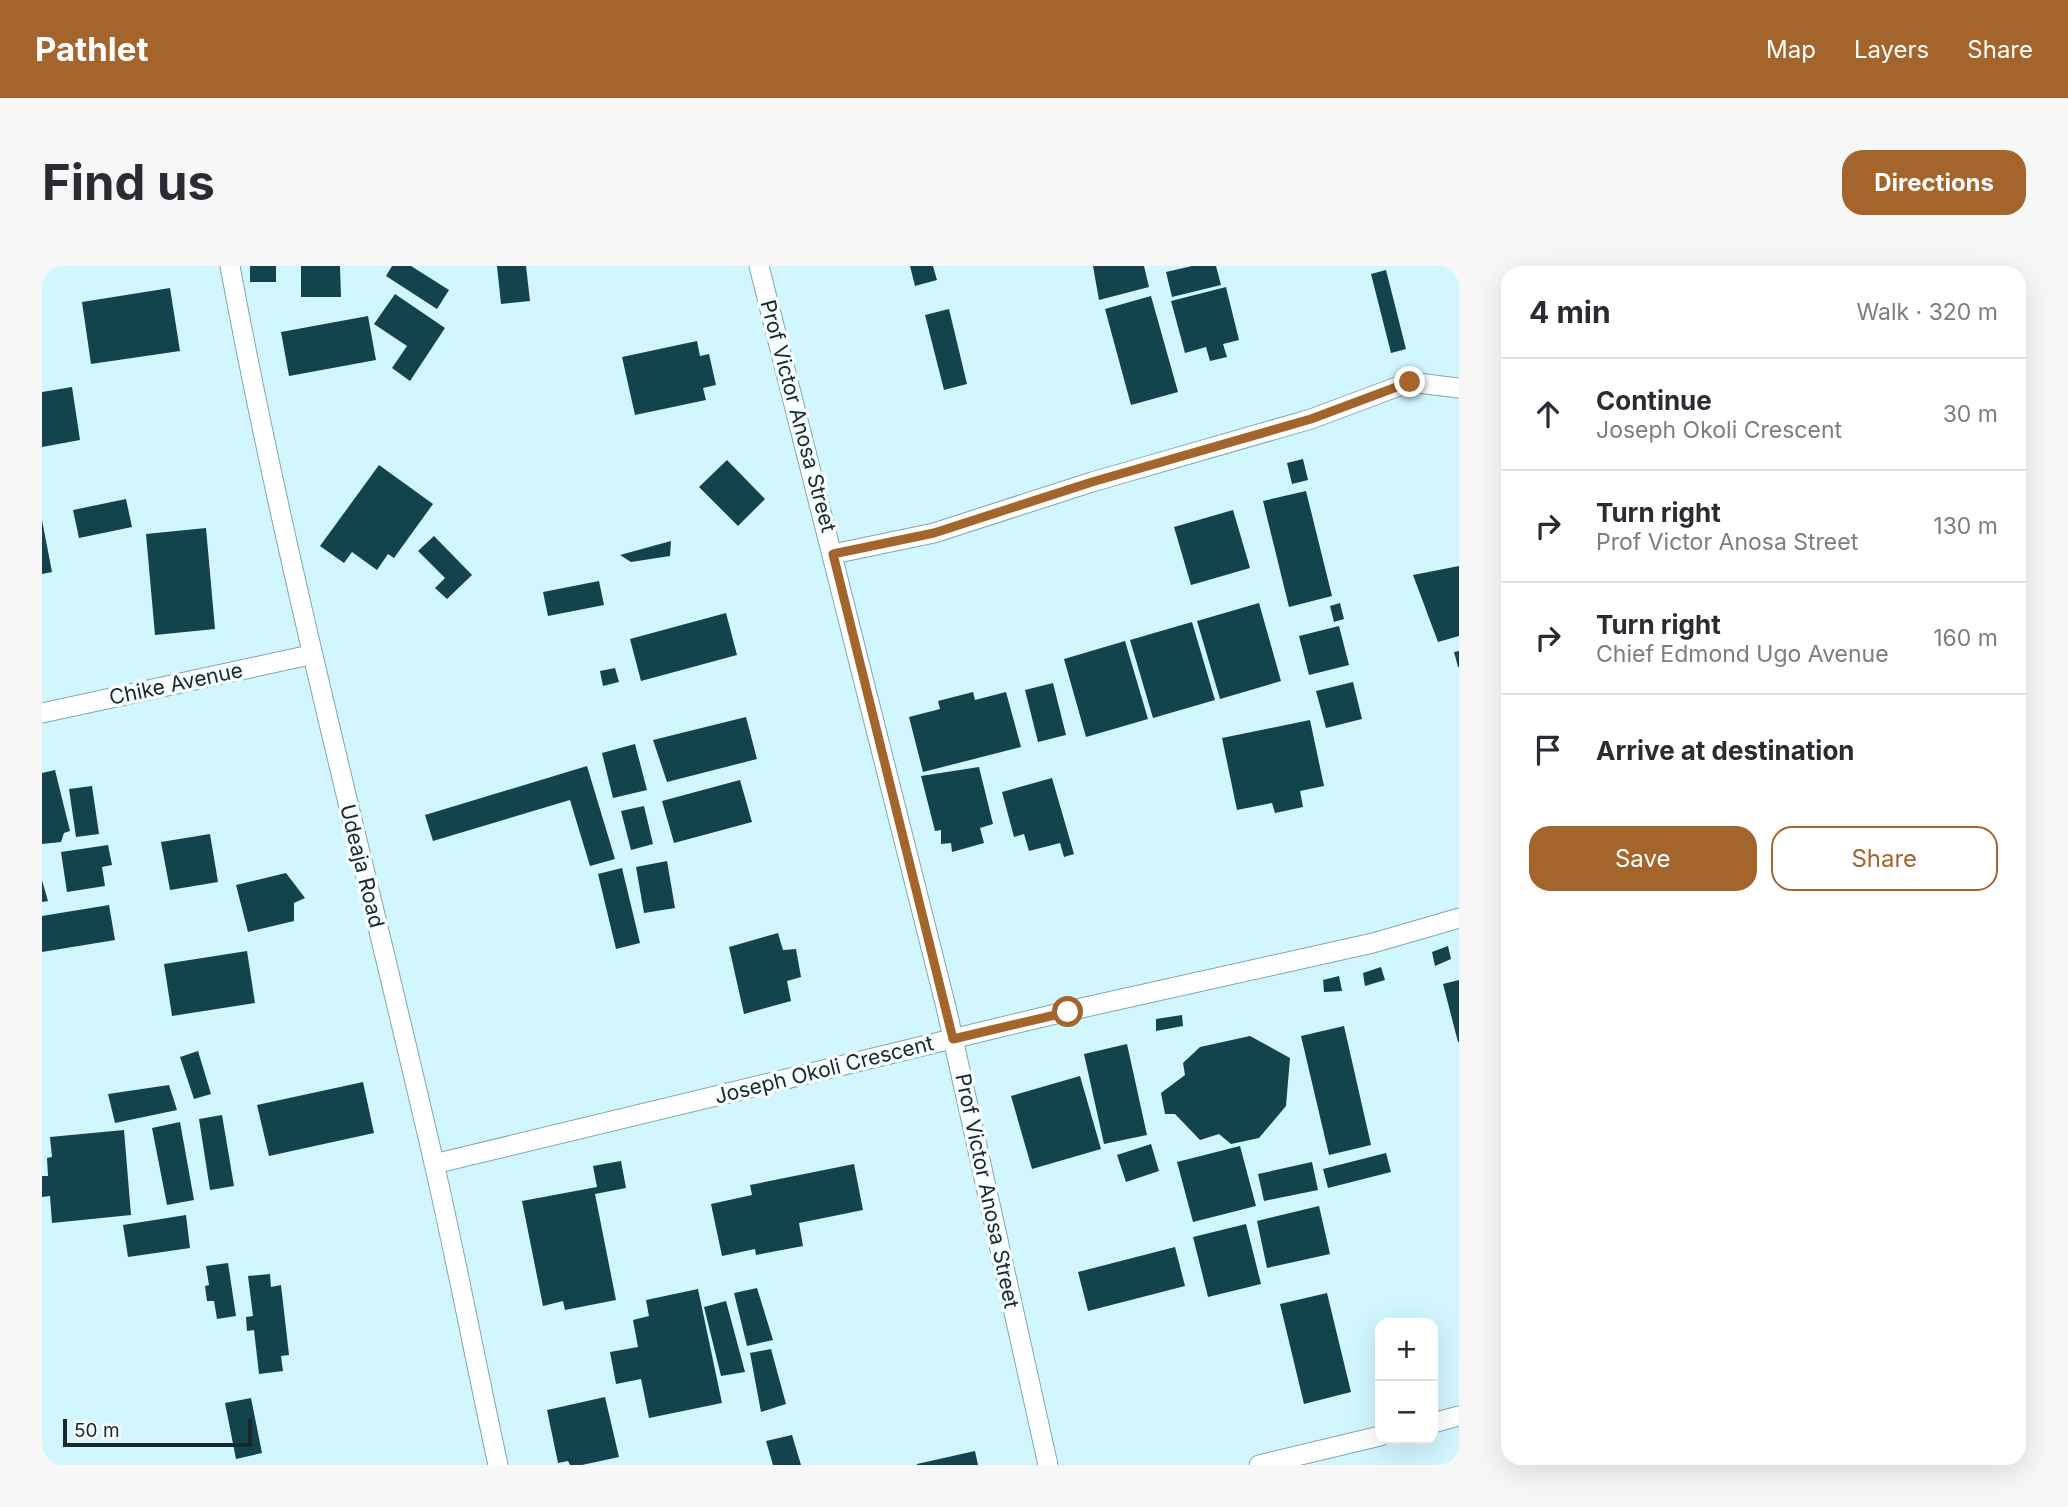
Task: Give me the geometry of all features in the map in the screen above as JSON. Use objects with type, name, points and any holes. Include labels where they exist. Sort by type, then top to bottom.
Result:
[{"type":"street","name":"Udeaja Road","points":[[230,266],[263,442],[310,654],[434,1164],[498,1465]]},
{"type":"street","name":"Prof Victor Anosa Street","points":[[759,266],[953,1039],[1048,1465]]},
{"type":"street","points":[[833,554],[934,533],[1092,482],[1311,419],[1410,382],[1459,388]]},
{"type":"street","name":"Chike Avenue","points":[[42,713],[310,654]]},
{"type":"street","name":"Joseph Okoli Crescent","points":[[434,1164],[953,1039],[1373,943],[1459,918]]},
{"type":"street","points":[[1438,1422],[1459,1416]]},
{"type":"street","points":[[1259,1465],[1375,1437]]},
{"type":"building","points":[[250,266],[276,266],[276,282],[250,282]]},
{"type":"building","points":[[301,266],[340,266],[341,297],[301,297]]},
{"type":"building","points":[[392,266],[411,266],[449,290],[437,309],[386,276]]},
{"type":"building","points":[[497,266],[526,266],[530,301],[501,304]]},
{"type":"building","points":[[910,266],[933,266],[937,280],[915,286]]},
{"type":"building","points":[[1093,266],[1144,266],[1149,287],[1099,300]]},
{"type":"building","points":[[1192,266],[1216,266],[1221,285],[1172,297],[1166,272]]},
{"type":"building","points":[[1386,270],[1406,349],[1391,353],[1371,274]]},
{"type":"building","points":[[1226,287],[1239,340],[1223,344],[1227,357],[1210,361],[1206,347],[1185,353],[1171,301]]},
{"type":"building","points":[[170,288],[180,351],[91,364],[82,302]]},
{"type":"building","points":[[395,294],[445,328],[410,381],[392,368],[407,346],[374,324]]},
{"type":"building","points":[[1151,296],[1178,392],[1131,405],[1105,309]]},
{"type":"building","points":[[949,309],[967,384],[944,390],[925,315]]},
{"type":"building","points":[[368,316],[376,360],[289,376],[281,332]]},
{"type":"building","points":[[697,341],[700,356],[709,354],[716,385],[703,388],[706,400],[635,415],[622,357]]},
{"type":"building","points":[[72,387],[80,440],[42,447],[42,392]]},
{"type":"building","points":[[1303,459],[1308,480],[1292,484],[1287,463]]},
{"type":"building","points":[[727,460],[765,499],[738,526],[699,487]]},
{"type":"building","points":[[379,465],[433,504],[394,558],[388,554],[377,570],[352,552],[344,563],[320,546]]},
{"type":"building","points":[[1306,491],[1332,596],[1289,607],[1263,501]]},
{"type":"building","points":[[126,499],[132,527],[79,538],[73,510]]},
{"type":"building","points":[[1233,510],[1250,568],[1191,585],[1174,527]]},
{"type":"building","points":[[42,520],[52,572],[42,574]]},
{"type":"building","points":[[206,528],[215,629],[155,635],[146,534]]},
{"type":"building","points":[[434,536],[472,575],[447,599],[435,588],[445,578],[418,551]]},
{"type":"building","points":[[671,541],[670,556],[631,562],[620,555]]},
{"type":"building","points":[[1459,566],[1459,636],[1438,642],[1413,575]]},
{"type":"building","points":[[599,581],[604,605],[548,616],[543,592]]},
{"type":"building","points":[[1259,603],[1281,681],[1220,699],[1197,621]]},
{"type":"building","points":[[1340,603],[1344,619],[1334,622],[1330,606]]},
{"type":"building","points":[[726,613],[737,655],[641,681],[630,639]]},
{"type":"building","points":[[1192,622],[1215,700],[1153,718],[1130,640]]},
{"type":"building","points":[[1339,626],[1349,665],[1309,675],[1299,636]]},
{"type":"building","points":[[1125,641],[1148,719],[1086,737],[1064,659]]},
{"type":"building","points":[[1459,651],[1459,667],[1458,667],[1454,652]]},
{"type":"building","points":[[615,668],[619,682],[603,686],[600,671]]},
{"type":"building","points":[[1353,682],[1362,719],[1326,728],[1316,691]]},
{"type":"building","points":[[1053,683],[1066,735],[1038,742],[1025,690]]},
{"type":"building","points":[[973,692],[975,700],[1006,692],[1021,747],[923,772],[909,717],[940,709],[938,701]]},
{"type":"building","points":[[746,717],[757,759],[667,782],[653,740]]},
{"type":"building","points":[[1310,720],[1324,786],[1300,791],[1303,807],[1275,813],[1272,803],[1237,810],[1222,738]]},
{"type":"building","points":[[635,744],[647,790],[613,798],[602,753]]},
{"type":"building","points":[[587,766],[615,859],[590,866],[570,800],[433,841],[425,815]]},
{"type":"building","points":[[979,767],[993,824],[980,828],[984,843],[952,852],[951,843],[941,844],[941,830],[935,831],[921,776]]},
{"type":"building","points":[[55,770],[70,831],[64,833],[61,842],[42,844],[42,773]]},
{"type":"building","points":[[1052,778],[1074,854],[1064,857],[1060,843],[1029,851],[1024,834],[1014,837],[1002,792]]},
{"type":"building","points":[[740,780],[752,822],[674,843],[662,801]]},
{"type":"building","points":[[92,786],[99,834],[76,837],[69,789]]},
{"type":"building","points":[[644,806],[653,844],[631,850],[621,811]]},
{"type":"building","points":[[210,834],[218,882],[170,890],[161,842]]},
{"type":"building","points":[[108,845],[112,865],[102,867],[105,886],[67,892],[61,852]]},
{"type":"building","points":[[667,861],[675,908],[644,913],[636,867]]},
{"type":"building","points":[[622,868],[640,943],[616,949],[598,874]]},
{"type":"building","points":[[286,873],[305,898],[294,903],[294,921],[248,932],[236,885]]},
{"type":"building","points":[[42,880],[48,901],[42,902]]},
{"type":"building","points":[[109,905],[115,940],[42,952],[42,916]]},
{"type":"building","points":[[778,933],[783,950],[796,949],[801,977],[787,981],[791,1001],[744,1014],[729,947]]},
{"type":"building","points":[[1448,946],[1451,959],[1435,966],[1432,952]]},
{"type":"building","points":[[247,951],[255,1003],[172,1016],[164,964]]},
{"type":"building","points":[[1381,967],[1385,980],[1365,986],[1363,973]]},
{"type":"building","points":[[1339,976],[1342,991],[1324,992],[1323,980]]},
{"type":"building","points":[[1459,980],[1459,1042],[1458,1042],[1443,984]]},
{"type":"building","points":[[1182,1015],[1183,1026],[1156,1031],[1156,1019]]},
{"type":"building","points":[[1344,1026],[1371,1145],[1329,1155],[1301,1036]]},
{"type":"building","points":[[1250,1036],[1290,1058],[1286,1106],[1259,1138],[1231,1144],[1219,1134],[1200,1140],[1175,1114],[1165,1114],[1161,1093],[1185,1075],[1183,1063],[1200,1047]]},
{"type":"building","points":[[1127,1044],[1147,1135],[1104,1144],[1084,1054]]},
{"type":"building","points":[[198,1051],[211,1094],[194,1099],[180,1057]]},
{"type":"building","points":[[1080,1076],[1101,1149],[1032,1169],[1011,1096]]},
{"type":"building","points":[[363,1082],[374,1133],[269,1156],[257,1105]]},
{"type":"building","points":[[169,1085],[177,1110],[115,1123],[108,1094]]},
{"type":"building","points":[[222,1115],[234,1186],[210,1190],[199,1119]]},
{"type":"building","points":[[180,1122],[194,1200],[167,1205],[152,1128]]},
{"type":"building","points":[[124,1130],[131,1215],[52,1223],[50,1196],[42,1197],[42,1176],[48,1176],[47,1158],[52,1157],[50,1137]]},
{"type":"building","points":[[1151,1144],[1159,1171],[1126,1182],[1117,1155]]},
{"type":"building","points":[[1240,1146],[1256,1206],[1193,1222],[1177,1162]]},
{"type":"building","points":[[1386,1153],[1391,1172],[1328,1188],[1323,1169]]},
{"type":"building","points":[[621,1161],[626,1188],[595,1194],[616,1300],[565,1310],[563,1301],[543,1306],[522,1201],[597,1187],[593,1166]]},
{"type":"building","points":[[1312,1162],[1318,1190],[1264,1201],[1258,1174]]},
{"type":"building","points":[[854,1164],[863,1210],[799,1223],[803,1246],[756,1255],[755,1249],[722,1256],[711,1204],[752,1195],[750,1185]]},
{"type":"building","points":[[1319,1206],[1330,1254],[1267,1268],[1257,1221]]},
{"type":"building","points":[[186,1215],[190,1248],[128,1257],[123,1225]]},
{"type":"building","points":[[1246,1224],[1261,1284],[1208,1297],[1193,1237]]},
{"type":"building","points":[[1175,1247],[1185,1286],[1088,1311],[1078,1272]]},
{"type":"building","points":[[228,1263],[236,1316],[217,1319],[214,1301],[207,1301],[205,1286],[209,1285],[206,1266]]},
{"type":"building","points":[[270,1274],[271,1287],[281,1285],[289,1355],[281,1356],[283,1371],[259,1374],[254,1330],[247,1331],[246,1317],[253,1316],[248,1276]]},
{"type":"building","points":[[757,1288],[773,1340],[747,1346],[734,1293]]},
{"type":"building","points":[[698,1289],[722,1403],[649,1418],[641,1379],[616,1384],[610,1352],[638,1347],[633,1320],[649,1316],[646,1300]]},
{"type":"building","points":[[1327,1293],[1351,1392],[1304,1404],[1280,1304]]},
{"type":"building","points":[[726,1301],[745,1372],[721,1376],[704,1307]]},
{"type":"building","points":[[771,1349],[786,1404],[761,1412],[750,1353]]},
{"type":"building","points":[[605,1397],[619,1457],[582,1465],[570,1465],[568,1461],[558,1463],[547,1410]]},
{"type":"building","points":[[251,1398],[262,1453],[236,1459],[225,1403]]},
{"type":"building","points":[[792,1435],[801,1465],[773,1465],[766,1441]]},
{"type":"building","points":[[975,1451],[978,1465],[917,1465],[917,1464]]},
{"type":"route","points":[[1068,1012],[953,1039],[833,554],[934,533],[1092,482],[1311,419],[1410,382]]}]
